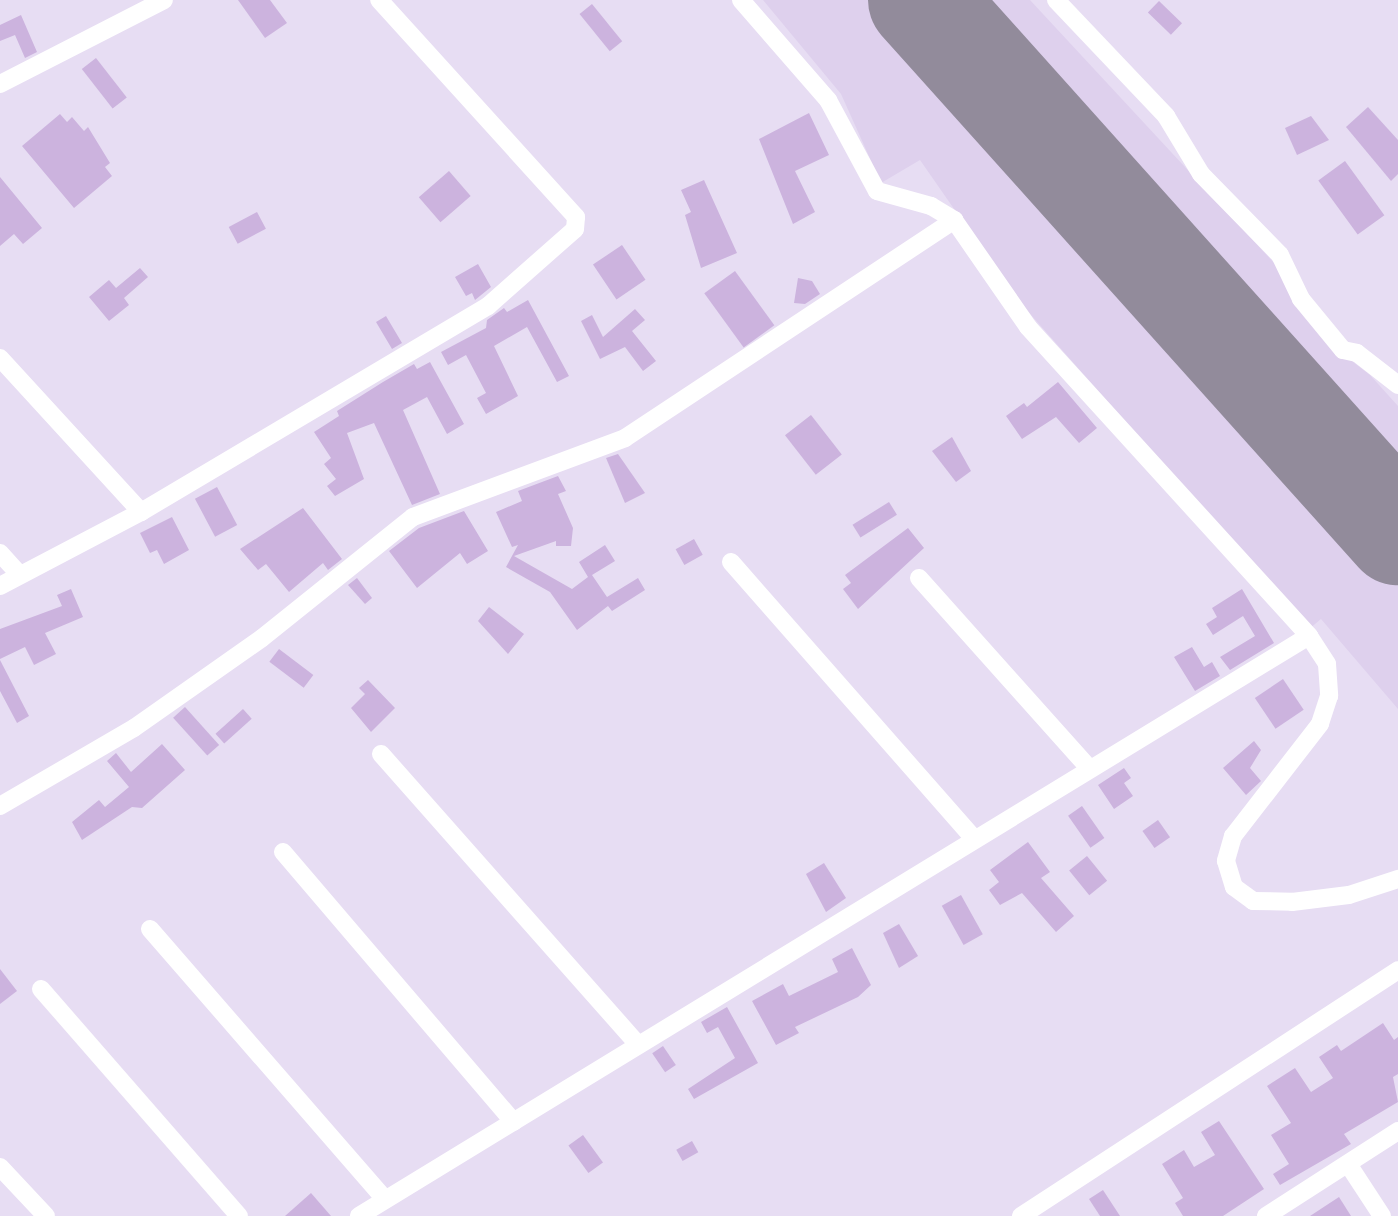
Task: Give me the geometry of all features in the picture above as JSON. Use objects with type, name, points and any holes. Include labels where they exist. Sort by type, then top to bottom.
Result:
[{"type":"street","points":[[0,84],[164,0]]},
{"type":"street","points":[[0,586],[18,573],[141,512],[488,306],[575,229],[576,217],[379,0]]},
{"type":"street","points":[[741,0],[828,100],[877,191],[931,206],[954,220],[1028,327],[1309,636],[1327,664],[1329,696],[1320,724],[1233,836],[1226,861],[1234,887],[1253,901],[1292,902],[1349,895],[1398,879]]},
{"type":"street","points":[[1056,0],[1166,116],[1201,174],[1280,255],[1301,299],[1343,350],[1357,353],[1398,385]]},
{"type":"street","points":[[0,806],[134,728],[262,638],[413,517],[625,438],[954,220]]},
{"type":"street","points":[[0,358],[141,512]]},
{"type":"street","points":[[0,553],[18,573]]},
{"type":"street","points":[[731,562],[974,839]]},
{"type":"street","points":[[919,578],[1090,769]]},
{"type":"street","points":[[359,1216],[637,1043],[1309,636]]},
{"type":"street","points":[[381,754],[637,1043]]},
{"type":"street","points":[[283,852],[514,1122]]},
{"type":"street","points":[[150,929],[384,1198]]},
{"type":"street","points":[[1021,1216],[1395,979]]},
{"type":"street","points":[[41,989],[239,1216]]},
{"type":"street","points":[[1266,1216],[1398,1131]]},
{"type":"street","points":[[1348,1164],[1382,1216]]},
{"type":"street","points":[[0,1167],[46,1216]]},
{"type":"shaded area","points":[[763,0],[1030,0],[1275,264],[1344,355],[1370,375],[1398,406],[1398,709],[1321,619],[1309,629],[1016,298],[920,160],[881,183],[841,94]]},
{"type":"building","points":[[238,0],[270,0],[287,23],[265,38]]},
{"type":"building","points":[[1159,1],[1182,23],[1171,35],[1148,13]]},
{"type":"building","points":[[592,4],[622,41],[610,51],[580,14]]},
{"type":"building","points":[[21,15],[37,52],[25,58],[15,35],[0,41],[0,25]]},
{"type":"building","points":[[96,58],[127,97],[113,108],[82,69]]},
{"type":"building","points":[[1368,107],[1398,140],[1398,174],[1391,181],[1346,127]]},
{"type":"building","points":[[809,113],[829,155],[795,171],[815,212],[793,224],[759,139]]},
{"type":"building","points":[[60,114],[67,122],[72,117],[84,131],[88,127],[110,163],[105,167],[112,176],[74,208],[22,146]]},
{"type":"building","points":[[1311,116],[1329,140],[1297,155],[1285,128]]},
{"type":"building","points":[[1345,161],[1384,215],[1358,235],[1318,180]]},
{"type":"building","points":[[449,171],[471,196],[440,222],[419,197]]},
{"type":"building","points":[[0,177],[42,228],[23,244],[14,234],[0,246]]},
{"type":"building","points":[[704,180],[737,253],[701,268],[685,215],[691,212],[681,190]]},
{"type":"building","points":[[257,212],[266,229],[238,244],[229,227]]},
{"type":"building","points":[[622,245],[645,280],[616,299],[593,265]]},
{"type":"building","points":[[478,264],[491,287],[475,300],[472,293],[466,296],[455,277]]},
{"type":"building","points":[[140,268],[148,277],[124,298],[129,305],[109,321],[89,297],[109,280],[116,288]]},
{"type":"building","points":[[735,271],[774,325],[744,348],[704,293]]},
{"type":"building","points":[[798,278],[812,281],[820,294],[805,304],[794,303]]},
{"type":"building","points":[[528,300],[569,376],[557,382],[527,327],[494,346],[518,396],[486,414],[477,398],[486,393],[466,355],[448,365],[441,352],[486,328],[487,320],[504,308],[507,312]]},
{"type":"building","points":[[635,309],[645,320],[632,331],[656,361],[643,371],[625,347],[600,359],[581,321],[592,315],[603,337]]},
{"type":"building","points":[[386,316],[402,343],[392,349],[376,322]]},
{"type":"building","points":[[430,362],[464,424],[447,434],[427,397],[403,410],[440,494],[412,505],[374,423],[347,433],[364,479],[335,496],[327,486],[336,479],[324,464],[331,458],[314,432],[339,416],[337,411],[383,382],[414,364],[417,369]]},
{"type":"building","points":[[1058,382],[1097,428],[1079,443],[1056,417],[1022,439],[1006,416],[1024,403],[1027,407]]},
{"type":"building","points":[[811,415],[842,454],[816,475],[785,435]]},
{"type":"building","points":[[952,437],[971,471],[956,482],[932,451]]},
{"type":"building","points":[[618,454],[645,493],[625,503],[606,458]]},
{"type":"building","points":[[558,476],[566,491],[558,494],[573,528],[571,546],[556,546],[556,541],[514,556],[572,589],[588,577],[579,562],[605,545],[615,561],[592,575],[607,597],[638,578],[645,590],[612,611],[608,606],[577,630],[550,592],[506,567],[518,545],[512,547],[496,512],[522,501],[518,491]]},
{"type":"building","points":[[217,487],[237,525],[215,537],[195,499]]},
{"type":"building","points":[[889,502],[897,515],[860,538],[853,525]]},
{"type":"building","points":[[303,508],[342,559],[328,570],[323,563],[289,592],[266,564],[258,570],[240,549]]},
{"type":"building","points":[[464,511],[488,551],[467,564],[460,553],[417,588],[389,551],[419,528]]},
{"type":"building","points":[[172,517],[189,550],[164,564],[157,550],[150,553],[140,533]]},
{"type":"building","points":[[908,528],[924,548],[858,609],[843,589],[851,583],[845,575]]},
{"type":"building","points":[[694,539],[703,555],[684,565],[676,549]]},
{"type":"building","points":[[357,578],[372,598],[365,604],[348,585]]},
{"type":"building","points":[[71,589],[83,617],[45,633],[56,654],[34,665],[25,647],[0,659],[0,629],[62,606],[57,595]]},
{"type":"building","points":[[1242,589],[1274,643],[1230,670],[1220,657],[1255,636],[1243,616],[1213,635],[1206,624],[1217,617],[1212,608]]},
{"type":"building","points":[[489,607],[524,634],[508,654],[478,621]]},
{"type":"building","points":[[1192,647],[1204,667],[1212,662],[1220,676],[1195,691],[1174,657]]},
{"type":"building","points":[[279,649],[313,675],[304,688],[269,662]]},
{"type":"building","points":[[0,660],[29,716],[17,723],[0,691]]},
{"type":"building","points":[[1283,679],[1304,710],[1276,729],[1255,698]]},
{"type":"building","points":[[368,680],[395,708],[371,732],[351,708],[365,694],[359,688]]},
{"type":"building","points":[[185,707],[219,745],[207,756],[173,718]]},
{"type":"building","points":[[243,709],[252,719],[224,743],[216,734]]},
{"type":"building","points":[[1254,741],[1261,750],[1250,768],[1261,781],[1246,795],[1223,768]]},
{"type":"building","points":[[162,744],[185,770],[142,808],[132,807],[82,840],[72,822],[99,800],[105,807],[129,787],[107,761],[116,753],[131,772]]},
{"type":"building","points":[[1124,768],[1131,778],[1124,783],[1133,796],[1114,809],[1098,785]]},
{"type":"building","points":[[1082,806],[1104,838],[1090,848],[1068,816]]},
{"type":"building","points":[[1158,820],[1170,837],[1154,848],[1142,831]]},
{"type":"building","points":[[1028,842],[1050,872],[1041,878],[1074,916],[1056,932],[1022,893],[1000,905],[989,890],[999,882],[990,870]]},
{"type":"building","points":[[1087,856],[1107,881],[1089,895],[1069,870]]},
{"type":"building","points":[[824,863],[846,898],[826,912],[806,874]]},
{"type":"building","points":[[961,895],[983,934],[964,945],[942,906]]},
{"type":"building","points":[[899,924],[918,956],[899,968],[883,933]]},
{"type":"building","points":[[852,948],[871,985],[858,997],[795,1027],[799,1033],[776,1045],[752,1001],[783,984],[789,996],[838,972],[832,959]]},
{"type":"building","points":[[0,969],[17,991],[0,1004]]},
{"type":"building","points":[[727,1007],[758,1063],[694,1099],[688,1089],[735,1058],[718,1027],[707,1033],[701,1022]]},
{"type":"building","points":[[1383,1023],[1394,1040],[1398,1037],[1398,1074],[1393,1077],[1398,1102],[1344,1134],[1351,1144],[1280,1185],[1273,1174],[1289,1164],[1271,1135],[1291,1123],[1267,1086],[1295,1068],[1311,1092],[1333,1078],[1319,1057],[1337,1045],[1341,1051]]},
{"type":"building","points":[[663,1046],[676,1065],[665,1072],[652,1053]]},
{"type":"building","points":[[1219,1121],[1264,1189],[1223,1216],[1183,1216],[1175,1203],[1183,1198],[1162,1164],[1184,1150],[1194,1167],[1215,1155],[1201,1132]]},
{"type":"building","points":[[583,1135],[603,1163],[588,1173],[568,1146]]},
{"type":"building","points":[[692,1141],[698,1152],[683,1161],[676,1150]]},
{"type":"building","points":[[1103,1190],[1120,1216],[1100,1216],[1089,1199]]},
{"type":"building","points":[[311,1193],[331,1216],[285,1216]]},
{"type":"building","points":[[1339,1197],[1351,1216],[1310,1216]]},
{"type":"runway","points":[[921,0],[1398,532]]}]
